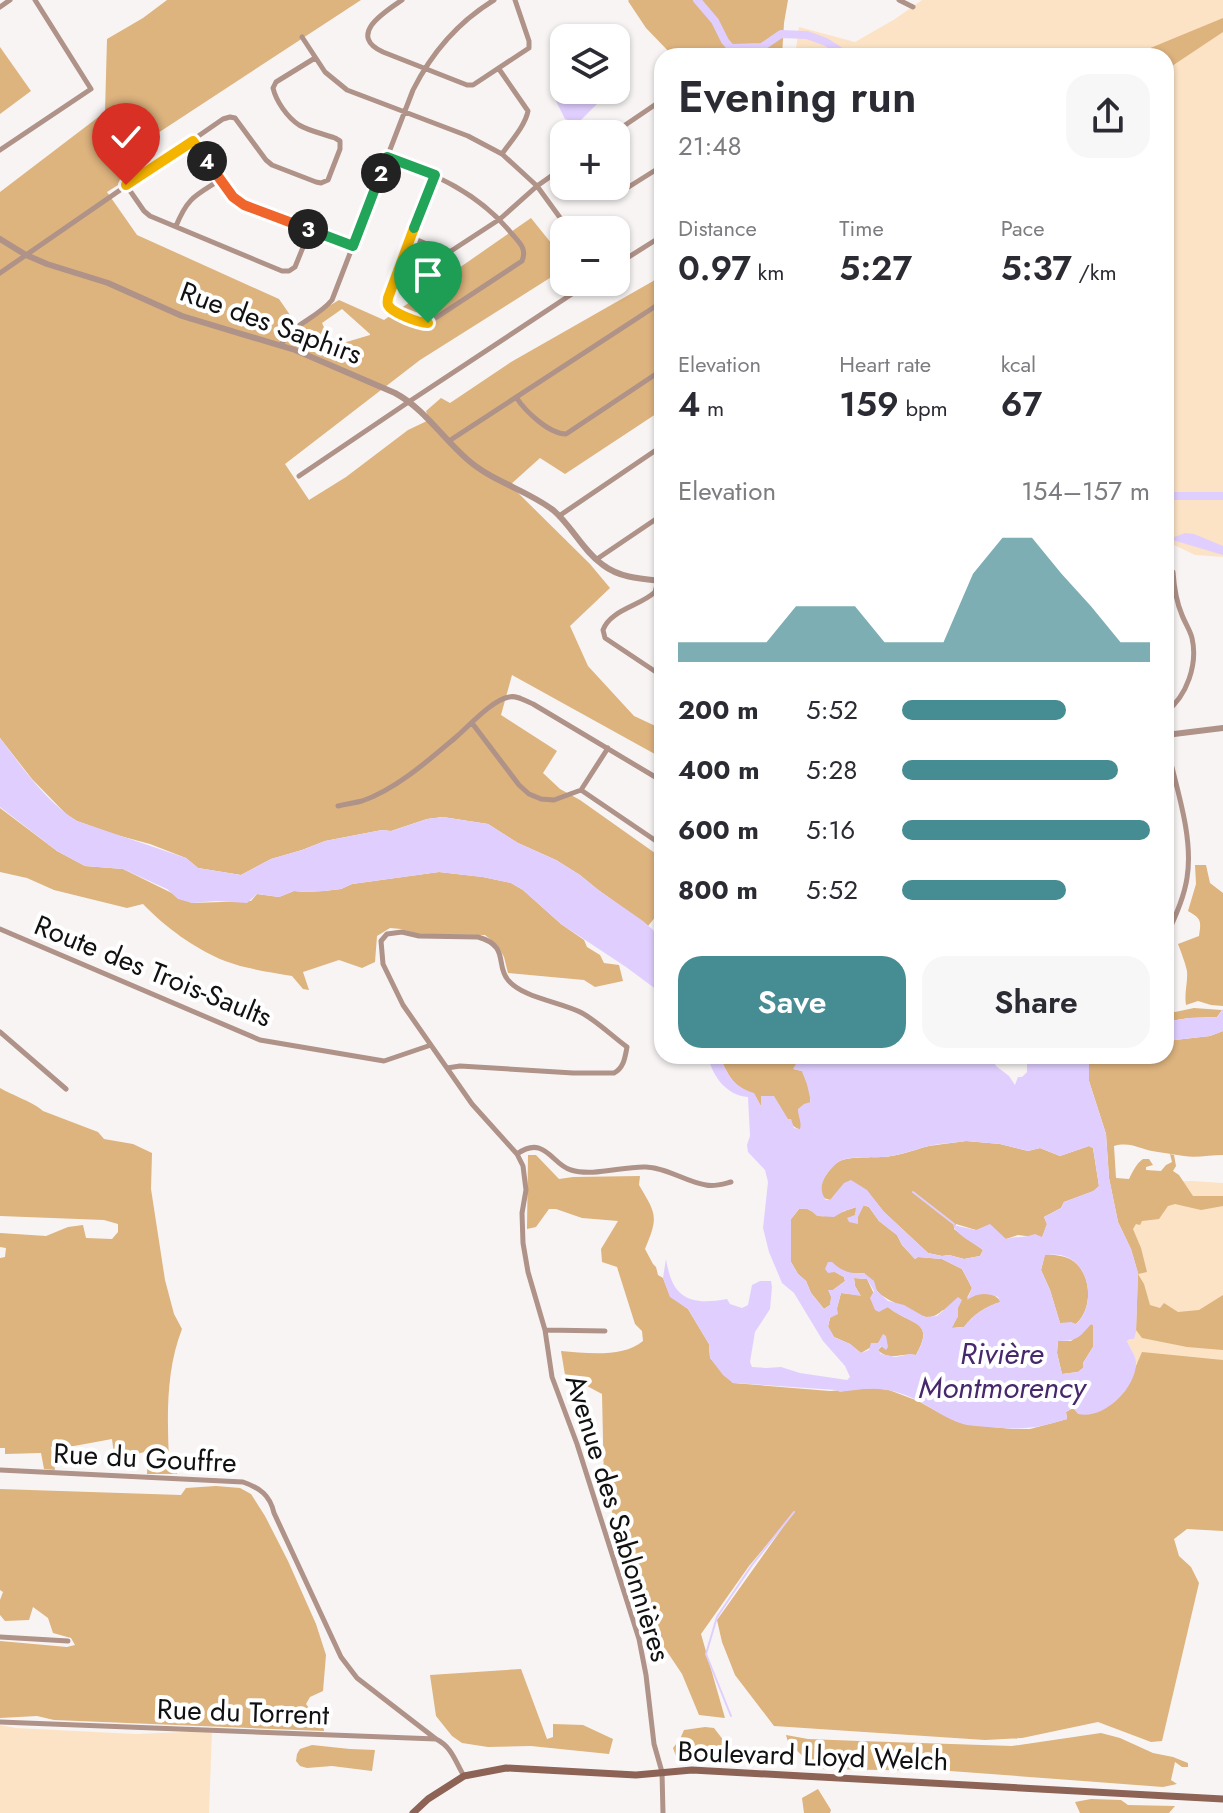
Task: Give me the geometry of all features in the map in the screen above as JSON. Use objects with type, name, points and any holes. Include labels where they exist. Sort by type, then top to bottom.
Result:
[{"type":"main road","name":"Boulevard Lloyd Welch","points":[[413,1813],[428,1799],[464,1776],[506,1768],[636,1775],[692,1770],[1223,1799]]},
{"type":"street","points":[[0,7],[10,0]]},
{"type":"street","points":[[0,150],[91,89],[35,0]]},
{"type":"street","points":[[402,0],[376,18],[369,27],[370,42],[376,49],[467,85],[473,85],[529,48],[515,0]]},
{"type":"street","points":[[281,345],[287,334],[332,300],[424,68],[457,27],[494,0]]},
{"type":"street","points":[[899,0],[913,7]]},
{"type":"street","points":[[302,37],[325,72],[347,90],[476,140],[502,154],[537,186],[559,216]]},
{"type":"street","points":[[0,273],[230,117],[235,118],[272,165],[316,182],[328,180],[340,141],[300,126],[286,113],[273,88],[276,82],[315,58]]},
{"type":"street","points":[[499,69],[528,111],[528,116],[502,154]]},
{"type":"street","points":[[630,122],[654,105]]},
{"type":"street","points":[[193,141],[233,197],[244,205],[353,246]]},
{"type":"street","points":[[387,157],[435,175],[460,188],[500,219],[524,248],[522,261],[428,323],[419,323],[391,309],[388,298],[435,175]]},
{"type":"street","points":[[630,186],[654,171]]},
{"type":"street","points":[[410,237],[451,251],[500,219],[550,177]]},
{"type":"street","points":[[176,226],[189,201],[220,180]]},
{"type":"street","points":[[126,185],[150,216],[282,271],[295,267],[310,230]]},
{"type":"street","name":"Rue des Saphirs","points":[[0,239],[47,264],[108,283],[182,316],[281,345],[395,393],[410,401],[480,470],[550,508],[603,565],[632,578],[654,580]]},
{"type":"street","points":[[630,256],[654,241]]},
{"type":"street","points":[[299,476],[569,296]]},
{"type":"street","points":[[449,441],[654,307]]},
{"type":"street","points":[[516,397],[533,417],[559,434],[566,434],[654,375]]},
{"type":"street","points":[[559,516],[654,451]]},
{"type":"street","points":[[597,559],[654,520]]},
{"type":"street","points":[[1174,581],[1176,599],[1194,652],[1185,688],[1174,704]]},
{"type":"street","points":[[654,593],[616,614],[603,630],[605,638],[654,671]]},
{"type":"street","points":[[338,806],[382,793],[415,770],[497,702],[514,696],[533,704],[654,776]]},
{"type":"street","points":[[472,723],[511,776],[529,794],[541,799],[554,800],[581,790],[608,748]]},
{"type":"street","points":[[1174,734],[1223,728]]},
{"type":"street","points":[[1174,777],[1185,824],[1189,861],[1184,891],[1174,916]]},
{"type":"street","points":[[581,790],[654,840]]},
{"type":"street","name":"Route des Trois-Saults","points":[[0,929],[260,1040],[384,1061],[431,1045]]},
{"type":"street","name":"Avenue des Sablonnières","points":[[447,1068],[614,1073],[620,1070],[627,1047],[581,1013],[541,999],[508,981],[499,953],[487,939],[419,936],[402,932],[387,934],[381,941],[383,964],[403,1005],[472,1104],[517,1154],[523,1166],[526,1190],[522,1213],[523,1243],[528,1272],[545,1330],[552,1377],[577,1444],[639,1639],[654,1744],[662,1772],[663,1813]]},
{"type":"street","points":[[0,1032],[66,1089]]},
{"type":"street","points":[[517,1154],[525,1149],[546,1150],[572,1171],[645,1167],[666,1170],[707,1186],[731,1182]]},
{"type":"street","name":"Avenue des Sablonnières","points":[[545,1330],[605,1331]]},
{"type":"street","name":"Rue du Gouffre","points":[[0,1470],[243,1482],[256,1486],[271,1502],[348,1668],[436,1739]]},
{"type":"street","points":[[0,1637],[68,1641]]},
{"type":"street","name":"Rue du Torrent","points":[[0,1722],[436,1739]]},
{"type":"street","points":[[436,1739],[446,1744],[453,1753],[464,1776]]},
{"type":"shaded area","points":[[167,0],[361,0],[132,150],[145,168],[107,192],[137,235],[279,299],[297,325],[339,300],[384,320],[531,218],[550,242],[550,278],[420,360],[285,464],[309,500],[346,477],[408,430],[429,420],[426,411],[441,398],[450,403],[511,362],[654,281],[654,415],[565,474],[540,458],[510,485],[610,588],[570,626],[588,666],[634,716],[654,725],[654,754],[512,675],[501,715],[557,751],[543,773],[560,789],[654,852],[654,919],[648,926],[556,860],[518,843],[488,824],[443,817],[391,831],[325,841],[271,859],[241,875],[198,868],[186,858],[77,821],[66,814],[32,779],[0,738],[0,192],[105,112],[107,39]],"holes":[[[342,309],[370,334],[333,346],[322,323]]]},
{"type":"shaded area","points":[[788,0],[782,48],[665,48],[646,28],[628,1]]},
{"type":"shaded area","points":[[922,0],[1223,0],[1223,557],[1195,555],[1174,545],[1174,48],[796,48],[799,27],[855,42]]},
{"type":"shaded area","points":[[1223,18],[1223,32],[1174,65],[1174,48],[1150,48]]},
{"type":"shaded area","points":[[0,47],[31,91],[0,114]]},
{"type":"shaded area","points":[[0,808],[57,851],[85,866],[123,869],[192,903],[251,901],[257,894],[279,897],[294,891],[341,889],[352,884],[439,872],[511,883],[584,940],[604,963],[619,965],[623,981],[595,987],[584,980],[508,973],[498,946],[485,935],[418,934],[390,928],[377,936],[375,962],[362,968],[339,960],[303,972],[309,990],[303,989],[292,976],[241,966],[203,950],[171,929],[143,904],[127,908],[54,890],[27,878],[0,872]]},
{"type":"shaded area","points":[[1195,865],[1206,865],[1210,883],[1223,893],[1223,1006],[1198,1001],[1186,1005],[1187,971],[1178,944],[1199,936],[1200,921],[1188,911],[1196,884]]},
{"type":"shaded area","points":[[1194,1008],[1222,1010],[1217,1017],[1174,1020],[1175,1012]]},
{"type":"shaded area","points":[[1223,1031],[1223,1155],[1189,1157],[1132,1145],[1114,1146],[1116,1178],[1129,1179],[1143,1159],[1149,1159],[1153,1165],[1146,1167],[1146,1170],[1161,1171],[1172,1162],[1170,1154],[1174,1155],[1176,1166],[1173,1171],[1193,1196],[1223,1196],[1223,1206],[1201,1210],[1175,1204],[1168,1206],[1159,1219],[1142,1221],[1133,1229],[1147,1272],[1138,1274],[1150,1305],[1160,1308],[1164,1303],[1178,1312],[1199,1310],[1223,1295],[1223,1350],[1142,1338],[1136,1330],[1138,1273],[1118,1222],[1109,1178],[1106,1134],[1089,1081],[1089,1064],[1174,1064],[1174,1040],[1210,1036]]},
{"type":"shaded area","points":[[723,1064],[796,1064],[794,1069],[802,1071],[810,1096],[801,1130],[788,1121],[774,1097],[762,1108],[754,1094],[732,1080]]},
{"type":"shaded area","points":[[0,1088],[43,1111],[98,1132],[104,1139],[133,1144],[152,1153],[151,1189],[165,1280],[174,1314],[182,1329],[170,1377],[168,1410],[169,1460],[176,1464],[177,1474],[147,1474],[148,1451],[133,1455],[130,1460],[114,1454],[112,1439],[51,1447],[55,1470],[44,1469],[41,1453],[5,1454],[5,1448],[0,1448],[0,1258],[5,1257],[6,1248],[0,1247],[0,1233],[46,1236],[83,1225],[86,1238],[112,1239],[118,1232],[118,1224],[104,1220],[0,1216]]},
{"type":"shaded area","points":[[966,1141],[1000,1144],[1028,1151],[1040,1148],[1060,1156],[1089,1146],[1093,1148],[1099,1186],[1094,1191],[1064,1202],[1061,1208],[1044,1217],[1047,1224],[1042,1238],[1018,1235],[1006,1239],[956,1224],[954,1229],[983,1250],[980,1256],[964,1259],[928,1253],[884,1212],[867,1191],[831,1200],[821,1193],[821,1185],[827,1174],[842,1160],[893,1156],[929,1146]]},
{"type":"shaded area","points":[[528,1155],[536,1155],[559,1179],[640,1176],[639,1185],[654,1216],[645,1249],[670,1296],[688,1309],[709,1344],[710,1358],[733,1383],[830,1391],[889,1390],[964,1424],[1030,1429],[1067,1419],[1066,1412],[1073,1408],[1076,1411],[1125,1391],[1142,1352],[1223,1360],[1223,1531],[1187,1529],[1174,1539],[1179,1556],[1191,1567],[1199,1583],[1162,1741],[1151,1742],[1098,1722],[1022,1738],[985,1740],[774,1726],[735,1675],[717,1620],[791,1516],[749,1566],[701,1634],[725,1718],[699,1715],[682,1674],[656,1635],[630,1572],[604,1485],[602,1394],[587,1386],[566,1381],[561,1351],[615,1352],[643,1341],[617,1267],[602,1262],[601,1249],[618,1221],[582,1218],[549,1209],[536,1227],[527,1229]]},
{"type":"shaded area","points":[[1162,1182],[1223,1183],[1223,1367],[1136,1363],[1127,1341],[1130,1339],[1123,1235]]},
{"type":"shaded area","points":[[863,1205],[869,1207],[879,1221],[897,1235],[915,1259],[942,1259],[962,1269],[972,1288],[967,1298],[990,1294],[1001,1302],[980,1312],[964,1327],[951,1328],[958,1316],[943,1310],[933,1316],[922,1316],[880,1294],[864,1273],[852,1274],[840,1270],[835,1272],[845,1281],[833,1290],[830,1305],[824,1309],[791,1262],[791,1219],[799,1209],[824,1216],[857,1207],[855,1215],[858,1221]]},
{"type":"shaded area","points":[[1045,1254],[1070,1259],[1083,1272],[1088,1300],[1076,1324],[1060,1323],[1041,1270]]},
{"type":"shaded area","points":[[854,1278],[867,1279],[881,1309],[888,1307],[922,1329],[916,1355],[882,1354],[878,1350],[882,1339],[861,1353],[834,1337],[828,1327],[841,1293],[860,1295]]},
{"type":"shaded area","points":[[1091,1324],[1093,1347],[1083,1368],[1078,1372],[1062,1374],[1057,1353],[1058,1341],[1071,1341]]},
{"type":"shaded area","points":[[186,1488],[240,1488],[251,1494],[288,1561],[316,1624],[326,1655],[323,1691],[310,1697],[306,1704],[312,1712],[322,1715],[324,1731],[54,1720],[37,1716],[0,1718],[0,1641],[67,1647],[75,1645],[71,1638],[53,1633],[48,1618],[33,1607],[29,1620],[5,1621],[0,1615],[3,1592],[0,1590],[0,1489],[181,1495]]},
{"type":"shaded area","points":[[521,1669],[547,1739],[553,1737],[553,1724],[583,1725],[613,1739],[609,1754],[462,1743],[436,1716],[430,1675]]},
{"type":"shaded area","points":[[0,1725],[135,1734],[212,1731],[209,1813],[0,1813]]},
{"type":"shaded area","points":[[714,1728],[737,1762],[685,1762],[677,1759],[673,1748],[684,1730]]},
{"type":"shaded area","points":[[1101,1733],[1153,1753],[1173,1757],[1188,1763],[1188,1767],[1175,1762],[1171,1780],[1177,1784],[1163,1787],[950,1771],[816,1769],[788,1742],[786,1735],[808,1739],[1012,1746]]},
{"type":"shaded area","points":[[312,1745],[375,1750],[372,1771],[300,1766],[296,1761],[297,1754],[300,1749]]},
{"type":"shaded area","points":[[818,1789],[830,1813],[804,1813],[802,1798]]},
{"type":"shaded area","points":[[1121,1800],[1128,1805],[1175,1806],[1169,1813],[1080,1813],[1075,1802]]},
{"type":"water","points":[[558,104],[597,104],[581,120],[565,119]]},
{"type":"water","points":[[1194,534],[1223,546],[1223,555],[1174,540],[1174,537]]},
{"type":"water","points":[[0,738],[44,794],[77,821],[186,858],[198,868],[241,875],[271,859],[325,841],[391,831],[427,819],[443,817],[488,824],[580,875],[654,931],[654,988],[561,924],[511,883],[439,872],[352,884],[341,889],[294,891],[279,897],[257,894],[247,903],[192,903],[178,899],[167,889],[123,869],[85,866],[57,851],[0,807]]},
{"type":"water","points":[[1223,1009],[1223,1031],[1210,1036],[1174,1040],[1174,1020],[1217,1017]]},
{"type":"water","name":"Rivière Montmorency","points":[[710,1064],[723,1064],[732,1079],[754,1093],[761,1106],[761,1096],[774,1096],[794,1128],[800,1129],[798,1109],[811,1102],[802,1071],[793,1069],[796,1064],[995,1064],[1015,1085],[1018,1077],[1027,1072],[1027,1064],[1089,1064],[1089,1081],[1106,1134],[1109,1178],[1118,1222],[1138,1273],[1136,1332],[1134,1339],[1127,1341],[1136,1365],[1130,1384],[1116,1401],[1097,1412],[1078,1414],[1073,1408],[1066,1412],[1067,1419],[1037,1427],[1009,1428],[963,1424],[919,1401],[889,1390],[840,1392],[733,1383],[710,1358],[709,1344],[688,1309],[670,1297],[663,1278],[666,1259],[678,1291],[693,1300],[727,1299],[730,1304],[742,1308],[748,1305],[752,1285],[771,1281],[770,1309],[755,1332],[750,1362],[752,1367],[781,1367],[847,1380],[850,1377],[845,1366],[823,1341],[794,1293],[782,1283],[763,1228],[768,1182],[765,1170],[748,1152],[748,1097],[733,1093],[717,1077]],"holes":[[[966,1141],[1000,1144],[1028,1151],[1040,1148],[1060,1156],[1089,1146],[1093,1148],[1099,1186],[1064,1202],[1061,1208],[1044,1217],[1047,1224],[1042,1237],[1035,1234],[1006,1239],[990,1224],[976,1230],[953,1225],[962,1236],[983,1250],[980,1256],[964,1259],[928,1253],[884,1212],[867,1190],[851,1180],[844,1183],[830,1200],[823,1195],[826,1176],[841,1160],[892,1156],[934,1145]],[[864,1205],[897,1235],[915,1259],[942,1259],[962,1269],[972,1288],[967,1300],[985,1294],[998,1297],[1000,1302],[980,1312],[964,1327],[952,1328],[962,1300],[958,1297],[937,1316],[925,1317],[904,1305],[888,1301],[864,1273],[847,1272],[828,1262],[825,1269],[828,1273],[835,1272],[845,1281],[828,1290],[830,1305],[824,1309],[791,1262],[791,1219],[799,1209],[809,1210],[817,1216],[834,1217],[856,1207],[855,1215],[847,1218],[849,1222],[858,1224]],[[1045,1255],[1069,1258],[1077,1264],[1086,1280],[1086,1309],[1076,1324],[1060,1323],[1041,1270]],[[854,1278],[867,1279],[874,1291],[870,1298],[875,1310],[879,1312],[888,1307],[922,1329],[916,1355],[896,1357],[881,1354],[878,1350],[881,1346],[886,1350],[888,1347],[883,1334],[878,1343],[871,1343],[869,1350],[861,1353],[834,1337],[828,1326],[830,1318],[838,1314],[841,1293],[861,1296]],[[1091,1324],[1093,1347],[1083,1368],[1078,1372],[1062,1374],[1057,1353],[1058,1341],[1077,1338]]]},
{"type":"waterway","points":[[697,0],[715,21],[731,48]]},
{"type":"waterway","points":[[731,48],[762,47],[781,34],[807,35],[835,48]]},
{"type":"waterway","points":[[1174,496],[1223,496]]},
{"type":"waterway","points":[[913,1192],[954,1224]]},
{"type":"waterway","points":[[731,1716],[706,1654],[717,1617],[752,1565],[794,1512]]},
{"type":"route","points":[[126,185],[193,141],[233,197],[244,205],[353,246],[387,157],[435,175],[388,298],[391,309],[419,323],[428,323]]}]
